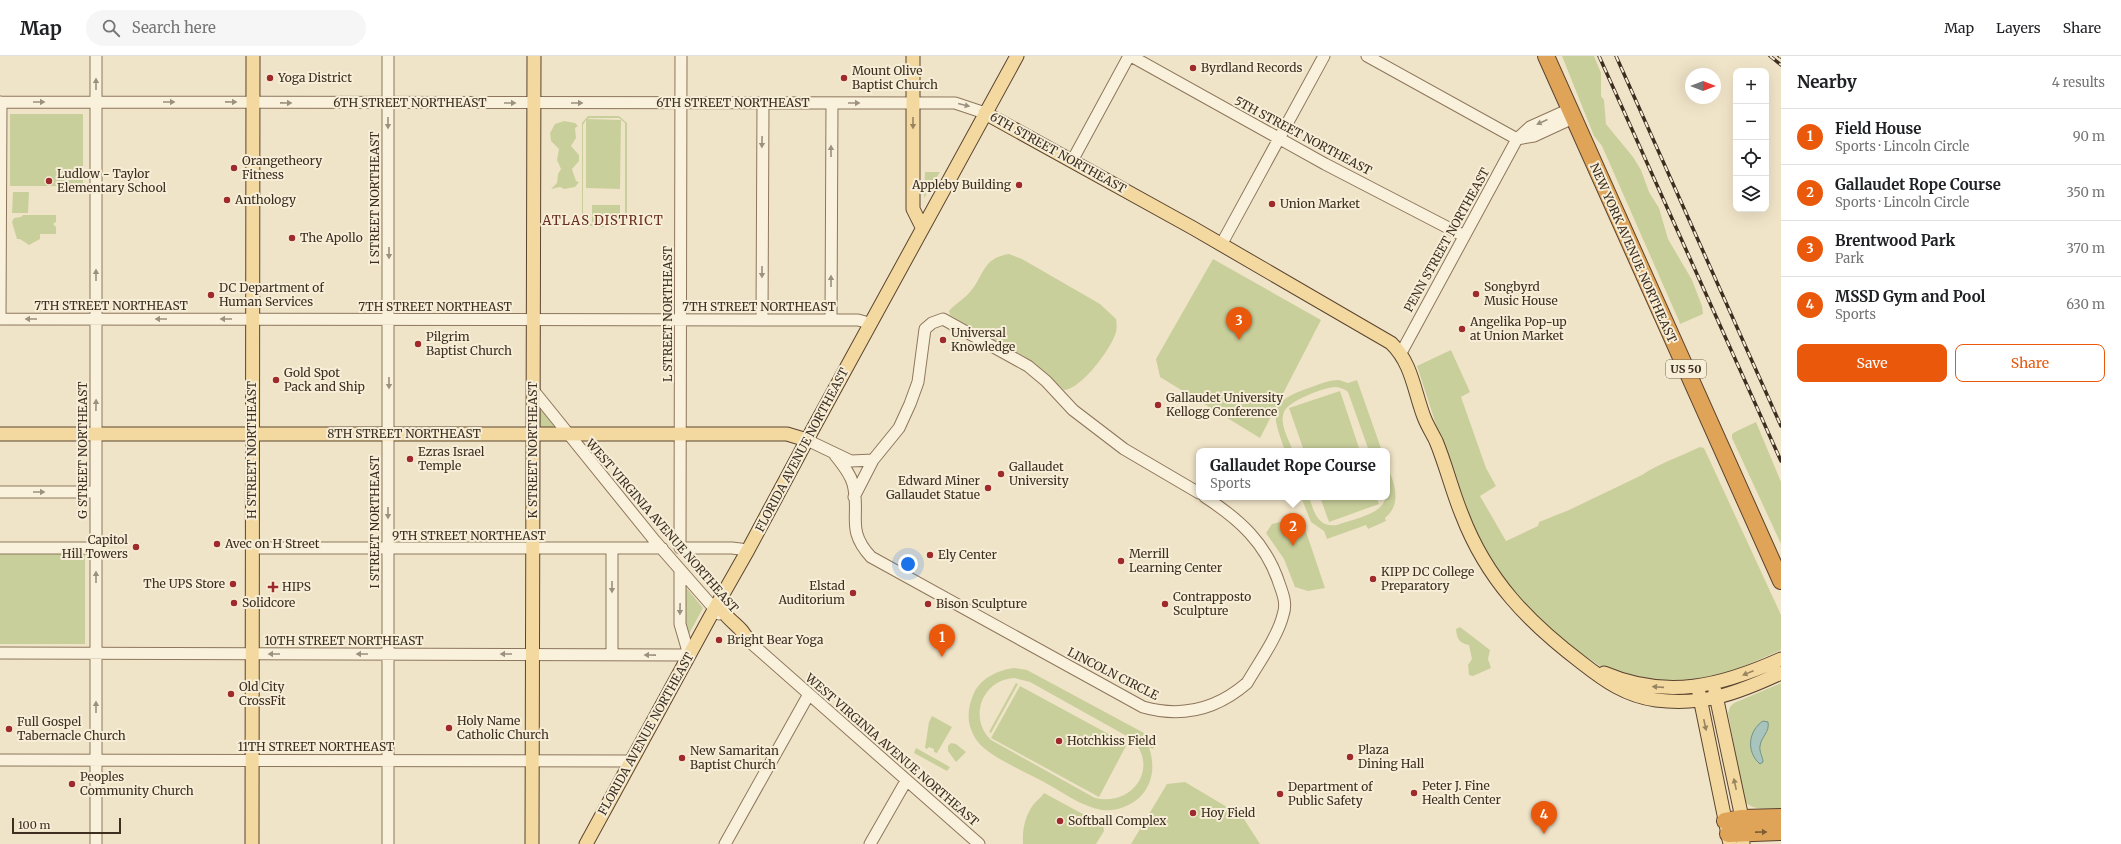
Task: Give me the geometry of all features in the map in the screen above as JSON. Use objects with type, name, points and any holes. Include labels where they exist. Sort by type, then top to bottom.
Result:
[{"type":"highway","name":"NEW YORK AVENUE NORTHEAST","points":[[1546,56],[1781,581]]},
{"type":"highway","points":[[1735,832],[1781,817]]},
{"type":"highway","points":[[1735,832],[1781,832]]},
{"type":"main road","name":"H STREET NORTHEAST","points":[[252,56],[252,844]]},
{"type":"main road","name":"K STREET NORTHEAST","points":[[532,844],[534,56]]},
{"type":"main road","points":[[914,56],[914,209],[922,227]]},
{"type":"main road","name":"FLORIDA AVENUE NORTHEAST","points":[[586,844],[689,655],[718,605],[1016,56]]},
{"type":"main road","name":"6TH STREET NORTHEAST","points":[[985,113],[1221,245],[1391,343],[1401,353]]},
{"type":"main road","points":[[1401,353],[1424,417],[1436,441],[1462,515],[1481,556],[1492,575],[1519,609],[1550,638],[1616,688],[1634,695],[1664,701],[1700,701],[1717,698],[1738,692],[1781,673]]},
{"type":"main road","name":"8TH STREET NORTHEAST","points":[[0,434],[791,434],[807,440]]},
{"type":"main road","points":[[718,605],[724,615],[746,636],[748,641]]},
{"type":"main road","points":[[1583,664],[1611,676],[1637,684],[1661,687],[1697,687],[1714,684],[1741,676],[1781,659]]},
{"type":"main road","points":[[1714,684],[1735,832]]},
{"type":"main road","points":[[1697,687],[1735,832]]},
{"type":"street","name":"G STREET NORTHEAST","points":[[96,56],[96,844]]},
{"type":"street","name":"I STREET NORTHEAST","points":[[388,56],[388,844]]},
{"type":"street","name":"L STREET NORTHEAST","points":[[681,56],[680,548],[732,548],[748,550]]},
{"type":"street","name":"5TH STREET NORTHEAST","points":[[1130,56],[1278,138],[1464,236]]},
{"type":"street","points":[[1072,161],[1130,56]]},
{"type":"street","points":[[1221,245],[1324,56]]},
{"type":"street","points":[[1367,56],[1517,139],[1530,127],[1571,114]]},
{"type":"street","name":"6TH STREET NORTHEAST","points":[[1,102],[914,103],[959,104],[985,113]]},
{"type":"street","points":[[0,319],[1,102]]},
{"type":"street","points":[[762,103],[762,320]]},
{"type":"street","points":[[831,320],[832,103]]},
{"type":"street","name":"PENN STREET NORTHEAST","points":[[1401,353],[1517,139]]},
{"type":"street","name":"7TH STREET NORTHEAST","points":[[0,319],[858,320],[870,324]]},
{"type":"street","points":[[854,497],[873,460],[899,428],[910,404],[918,382],[925,329],[932,323],[943,319],[1028,366],[1046,381],[1073,410],[1124,449],[1196,492]]},
{"type":"street","name":"WEST VIRGINIA AVENUE NORTHEAST","points":[[533,390],[567,434],[680,570],[718,605]]},
{"type":"street","name":"LINCOLN CIRCLE","points":[[807,440],[850,461],[873,460]]},
{"type":"street","name":"LINCOLN CIRCLE","points":[[835,455],[848,471],[853,484],[856,536],[862,547],[871,557],[1143,707],[1157,711],[1178,713],[1201,710],[1220,702],[1247,683],[1280,623],[1285,608],[1285,598],[1277,575],[1260,544],[1246,527],[1209,500]]},
{"type":"street","points":[[0,492],[96,492]]},
{"type":"street","points":[[0,548],[96,548]]},
{"type":"street","name":"9TH STREET NORTHEAST","points":[[252,548],[662,548]]},
{"type":"street","points":[[612,548],[612,654]]},
{"type":"street","points":[[680,570],[680,624],[689,655]]},
{"type":"street","name":"WEST VIRGINIA AVENUE NORTHEAST","points":[[748,641],[979,844]]},
{"type":"street","name":"10TH STREET NORTHEAST","points":[[0,654],[689,655]]},
{"type":"street","points":[[725,844],[809,694]]},
{"type":"street","name":"11TH STREET NORTHEAST","points":[[0,760],[631,761]]},
{"type":"street","points":[[870,844],[906,781]]},
{"type":"green space","points":[[1562,56],[1594,56],[1601,73],[1601,96],[1604,100],[1606,124],[1633,157],[1641,170],[1649,192],[1659,208],[1668,239],[1692,280],[1702,306],[1703,314],[1680,324],[1602,146],[1594,136]]},
{"type":"green space","points":[[10,114],[83,114],[83,186],[10,186]]},
{"type":"green space","points":[[588,116],[619,116],[627,123],[627,218],[620,226],[594,227],[582,220],[582,123]],"holes":[[[619,118],[625,123],[625,218],[621,224],[589,224],[583,218],[583,125],[586,120],[586,188],[620,189],[621,120],[587,119]]]},
{"type":"green space","points":[[564,121],[575,123],[578,126],[575,128],[576,138],[571,146],[579,155],[579,161],[572,169],[576,181],[579,182],[575,187],[564,189],[560,187],[551,189],[557,183],[558,174],[561,169],[557,160],[559,149],[551,141],[550,133],[555,124]]},
{"type":"green space","points":[[925,172],[940,172],[924,198]]},
{"type":"green space","points":[[13,192],[29,192],[28,213],[12,213]]},
{"type":"green space","points":[[592,205],[620,205],[620,222],[592,222]]},
{"type":"green space","points":[[23,215],[56,215],[56,222],[53,224],[56,227],[56,234],[40,234],[40,239],[29,245],[20,239],[17,239],[12,222],[14,218],[21,217]]},
{"type":"green space","points":[[1009,254],[1022,259],[1100,304],[1116,319],[1116,333],[1107,350],[1094,368],[1071,388],[1064,390],[1031,361],[950,315],[949,311],[975,286],[988,264],[993,259]]},
{"type":"green space","points":[[1213,259],[1321,320],[1260,438],[1160,377],[1156,359]]},
{"type":"green space","points":[[1451,350],[1470,392],[1461,397],[1486,468],[1496,486],[1480,496],[1506,541],[1538,526],[1539,522],[1569,510],[1662,464],[1700,447],[1704,448],[1781,615],[1781,650],[1717,676],[1694,680],[1663,681],[1633,678],[1600,666],[1554,635],[1526,610],[1497,573],[1465,514],[1417,366]]},
{"type":"green space","points":[[1339,380],[1348,383],[1357,380],[1381,448],[1368,448],[1348,392],[1336,387],[1324,389],[1307,395],[1292,403],[1287,408],[1284,412],[1283,422],[1285,432],[1292,448],[1284,448],[1276,420],[1276,412],[1279,406],[1284,400],[1293,394],[1331,381]]},
{"type":"green space","points":[[1340,391],[1359,448],[1303,448],[1289,408]]},
{"type":"green space","points":[[543,410],[554,424],[553,427],[540,427],[540,412]]},
{"type":"green space","points":[[1756,422],[1781,482],[1781,544],[1732,438],[1732,434],[1735,432]]},
{"type":"green space","points":[[1390,473],[1394,486],[1395,499],[1391,512],[1385,518],[1386,521],[1368,529],[1366,525],[1327,539],[1324,531],[1311,522],[1302,500],[1310,500],[1318,518],[1325,524],[1331,525],[1337,525],[1366,516],[1379,508],[1384,500],[1390,500]]},
{"type":"green space","points":[[1321,500],[1377,500],[1379,504],[1329,522]]},
{"type":"green space","points":[[1301,517],[1325,588],[1308,591],[1295,587],[1284,559],[1266,533],[1272,524]]},
{"type":"green space","points":[[0,554],[85,554],[85,644],[0,644]]},
{"type":"green space","points":[[685,586],[703,608],[689,634],[685,630]]},
{"type":"green space","points":[[1460,627],[1490,650],[1488,659],[1491,668],[1473,676],[1469,675],[1468,665],[1472,659],[1469,645],[1461,642],[1458,638],[1456,629]]},
{"type":"green space","points":[[1014,668],[1027,670],[1157,740],[1153,749],[1149,747],[1152,759],[1152,775],[1145,791],[1137,800],[1114,810],[1102,810],[1087,806],[1008,764],[982,746],[974,737],[969,724],[969,708],[974,693],[986,679],[996,673]],"holes":[[[1014,678],[1030,682],[1132,739],[1140,750],[1143,762],[1142,773],[1138,783],[1130,791],[1120,797],[1108,799],[1095,798],[991,740],[984,731],[980,721],[982,702],[987,693],[994,685],[1003,680]]]},
{"type":"green space","points":[[1016,683],[1018,684],[991,733],[989,732]]},
{"type":"green space","points":[[1781,683],[1781,808],[1756,808],[1747,804],[1744,800],[1728,713],[1730,707],[1734,703]]},
{"type":"green space","name":"Hotchkiss Field","points":[[1020,686],[1127,744],[1099,797],[991,738]]},
{"type":"green space","points":[[932,716],[952,727],[937,753],[934,752],[934,749],[929,747],[927,749],[925,748],[929,722]]},
{"type":"green space","points":[[951,743],[956,744],[966,752],[956,762],[948,751],[948,746]]},
{"type":"green space","points":[[916,748],[950,767],[947,771],[914,753]]},
{"type":"green space","name":"Hoy Field","points":[[1185,782],[1242,816],[1260,844],[1131,844],[1167,784]]},
{"type":"green space","name":"Softball Complex","points":[[1044,793],[1103,825],[1104,831],[1096,844],[1023,844],[1026,818],[1033,805]]},
{"type":"water","points":[[1763,721],[1768,722],[1768,729],[1760,746],[1763,762],[1760,764],[1752,754],[1751,742],[1754,730]]},
{"type":"railway","points":[[1599,56],[1781,461]]},
{"type":"railway","points":[[1616,56],[1781,426]]},
{"type":"railway","points":[[1770,56],[1781,65]]},
{"type":"place","name":"Byrdland Records","points":[[1193,68]]},
{"type":"place","name":"Yoga District","points":[[270,78]]},
{"type":"place","name":"Mount Olive Baptist Church","points":[[844,78]]},
{"type":"place","name":"Orangetheory Fitness","points":[[234,168]]},
{"type":"place","name":"Ludlow - Taylor Elementary School","points":[[49,181]]},
{"type":"place","name":"Appleby Building","points":[[1019,185]]},
{"type":"place","name":"Anthology","points":[[227,200]]},
{"type":"place","name":"Union Market","points":[[1272,204]]},
{"type":"place","name":"The Apollo","points":[[292,238]]},
{"type":"place","name":"Songbyrd Music House","points":[[1476,294]]},
{"type":"place","name":"DC Department of Human Services","points":[[211,295]]},
{"type":"place","name":"Angelika Pop-up at Union Market","points":[[1462,329]]},
{"type":"place","name":"Universal Knowledge","points":[[943,340]]},
{"type":"place","name":"Brentwood Park","points":[[1239,340]]},
{"type":"place","name":"Pilgrim Baptist Church","points":[[418,344]]},
{"type":"place","name":"Gold Spot Pack and Ship","points":[[276,380]]},
{"type":"place","name":"Gallaudet University Kellogg Conference","points":[[1158,405]]},
{"type":"place","name":"Ezras Israel Temple","points":[[410,459]]},
{"type":"place","name":"Gallaudet University","points":[[1001,474]]},
{"type":"place","name":"Edward Miner Gallaudet Statue","points":[[988,488]]},
{"type":"place","name":"Avec on H Street","points":[[217,544]]},
{"type":"place","name":"Gallaudet Rope Course","points":[[1293,546]]},
{"type":"place","name":"Capitol Hill Towers","points":[[136,547]]},
{"type":"place","name":"Ely Center","points":[[930,555]]},
{"type":"place","name":"Merrill Learning Center","points":[[1121,561]]},
{"type":"place","name":"KIPP DC College Preparatory","points":[[1373,579]]},
{"type":"place","name":"The UPS Store","points":[[233,584]]},
{"type":"place","name":"HIPS","points":[[273,587]]},
{"type":"place","name":"Elstad Auditorium","points":[[853,593]]},
{"type":"place","name":"Solidcore","points":[[234,603]]},
{"type":"place","name":"Bison Sculpture","points":[[928,604]]},
{"type":"place","name":"Contrapposto Sculpture","points":[[1165,604]]},
{"type":"place","name":"Bright Bear Yoga","points":[[719,640]]},
{"type":"place","name":"Field House","points":[[942,657]]},
{"type":"place","name":"Old City CrossFit","points":[[231,694]]},
{"type":"place","name":"Holy Name Catholic Church","points":[[449,728]]},
{"type":"place","name":"Full Gospel Tabernacle Church","points":[[9,729]]},
{"type":"place","name":"Hotchkiss Field","points":[[1059,741]]},
{"type":"place","name":"Plaza Dining Hall","points":[[1350,757]]},
{"type":"place","name":"New Samaritan Baptist Church","points":[[682,758]]},
{"type":"place","name":"Peoples Community Church","points":[[72,784]]},
{"type":"place","name":"Peter J. Fine Health Center","points":[[1414,793]]},
{"type":"place","name":"Department of Public Safety","points":[[1280,794]]},
{"type":"place","name":"Hoy Field","points":[[1193,813]]},
{"type":"place","name":"Softball Complex","points":[[1060,821]]},
{"type":"place","name":"MSSD Gym and Pool","points":[[1544,834]]},
{"type":"district","name":"ATLAS DISTRICT","points":[[603,220]]}]
